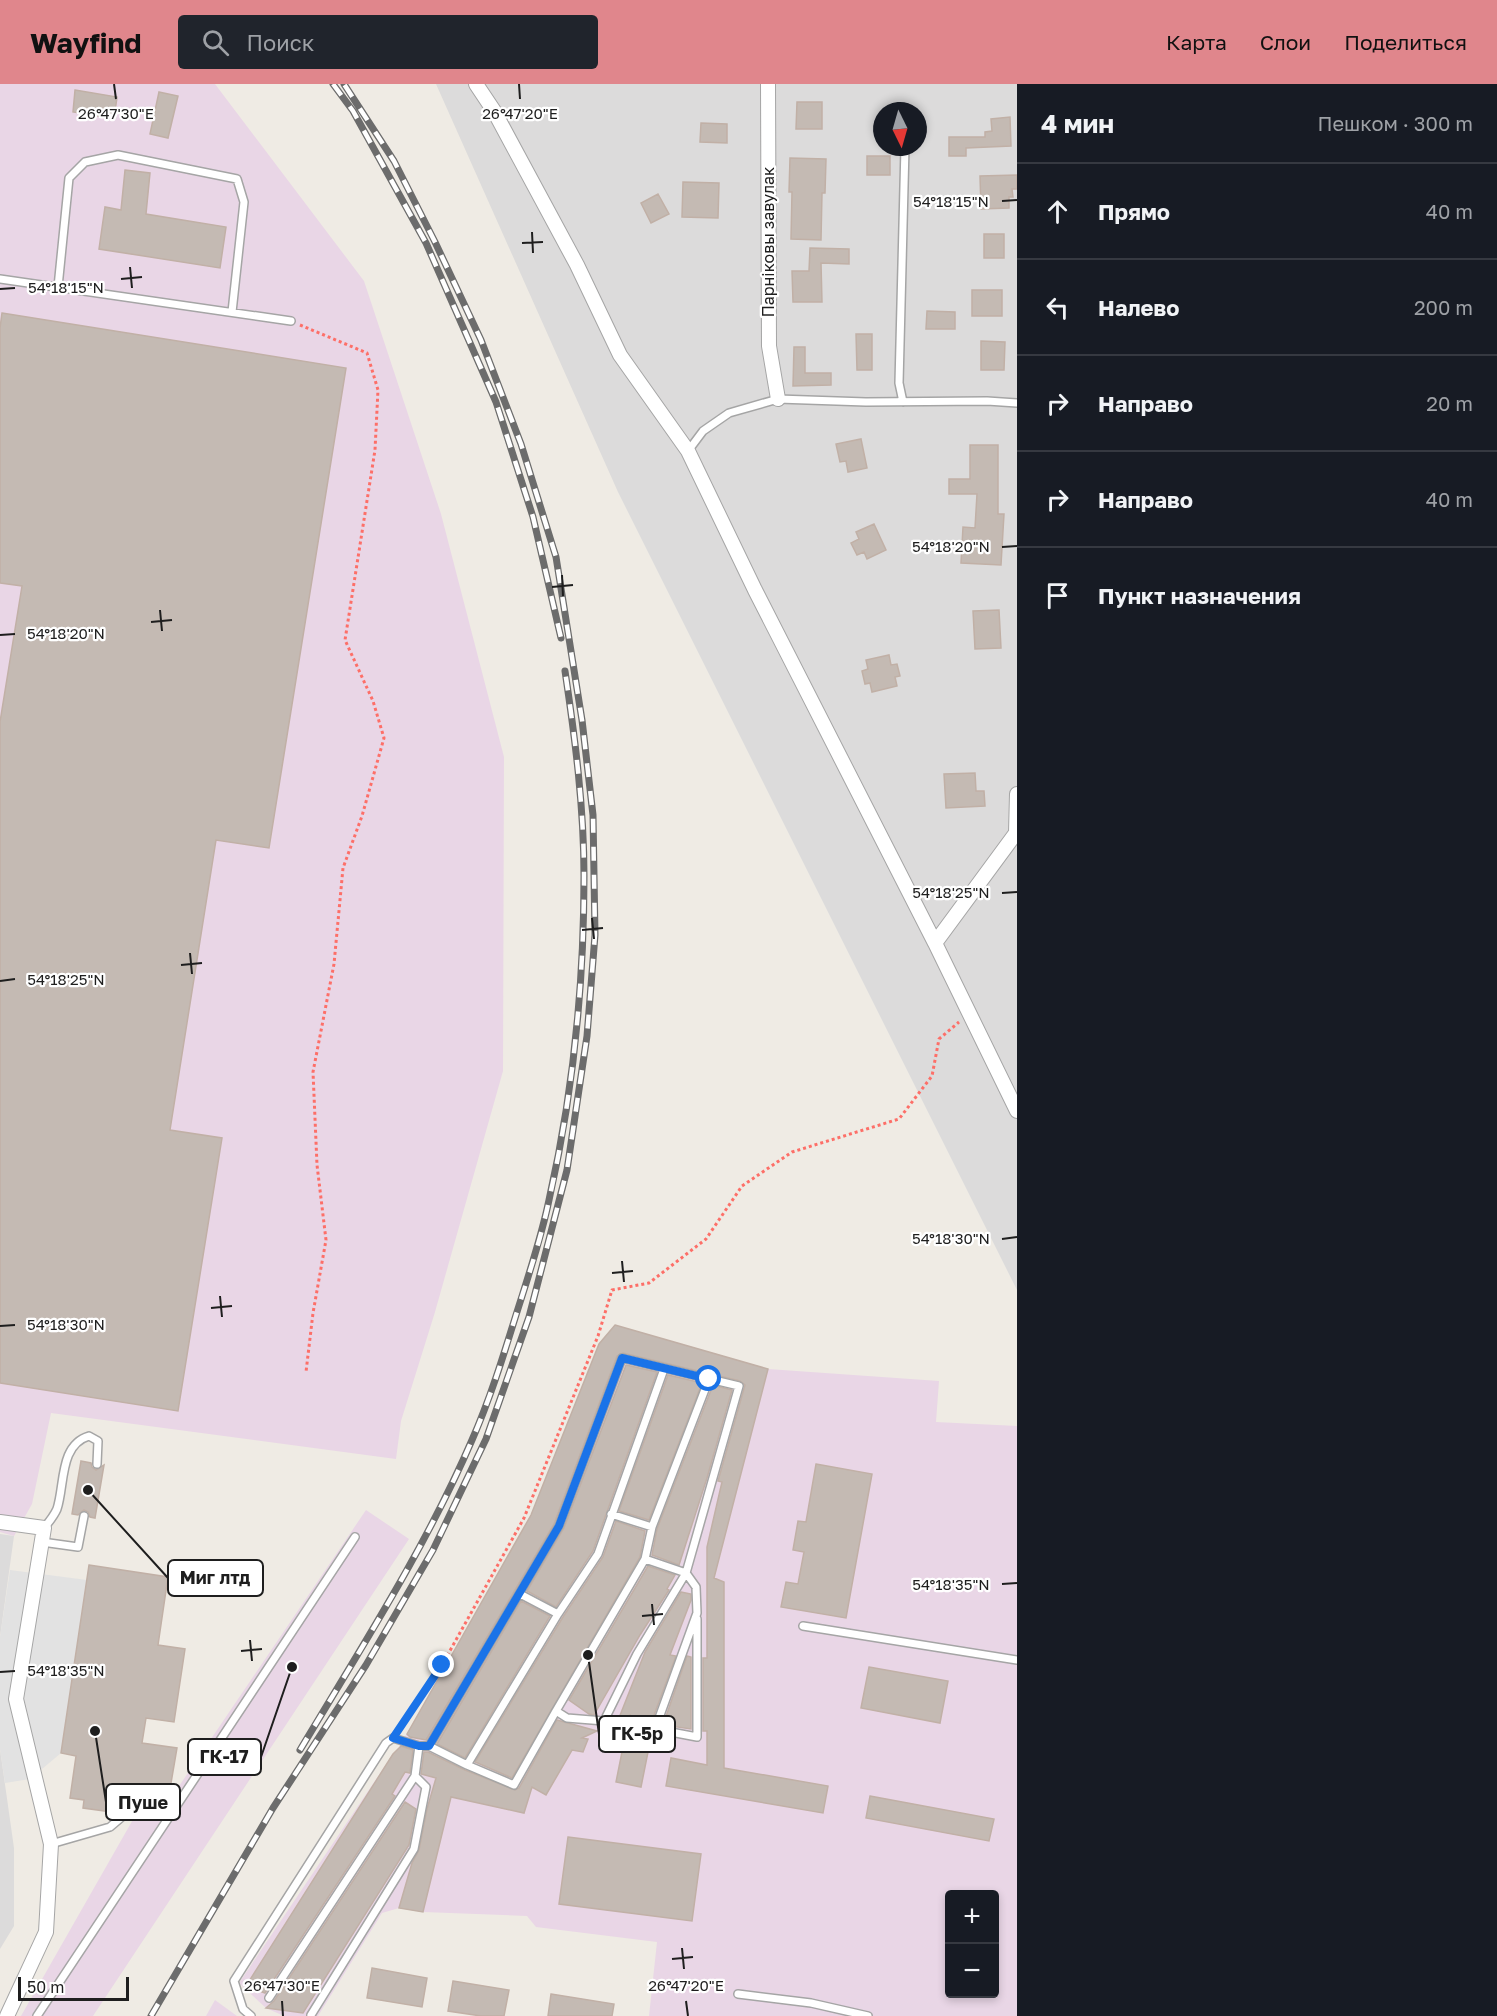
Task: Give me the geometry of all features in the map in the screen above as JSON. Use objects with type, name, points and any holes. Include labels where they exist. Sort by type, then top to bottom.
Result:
[{"type":"street","points":[[476,84],[494,111],[577,265],[620,355],[688,451],[1017,1111]]},
{"type":"street","name":"Парніковы завулак","points":[[768,84],[769,346],[778,399]]},
{"type":"street","points":[[935,943],[1016,833],[1017,794]]},
{"type":"street","points":[[0,1522],[43,1535],[16,1699],[51,1844],[46,1932],[7,2016]]},
{"type":"lane","points":[[58,287],[69,178],[85,162],[118,155],[237,179],[244,202],[232,312]]},
{"type":"lane","points":[[903,402],[899,382],[905,156]]},
{"type":"lane","points":[[0,279],[291,321]]},
{"type":"lane","points":[[688,451],[703,431],[729,412],[778,399],[903,402],[987,401],[1017,404]]},
{"type":"lane","points":[[429,1746],[559,1526],[622,1358],[739,1386],[686,1573],[637,1654],[604,1721]]},
{"type":"lane","points":[[467,1765],[558,1614],[598,1554],[664,1369]]},
{"type":"lane","points":[[251,2016],[242,2013],[234,1981],[386,1743],[393,1738],[419,1746],[429,1746],[514,1785],[645,1559],[652,1527],[709,1379]]},
{"type":"lane","points":[[84,1516],[78,1547],[43,1535],[57,1508],[64,1468],[70,1451],[79,1439],[89,1436],[98,1441],[97,1464]]},
{"type":"lane","points":[[611,1514],[652,1527]]},
{"type":"lane","points":[[37,2016],[355,1537]]},
{"type":"lane","points":[[555,1711],[567,1718],[604,1721],[697,1737],[696,1587],[686,1573],[645,1559]]},
{"type":"lane","points":[[520,1594],[558,1614]]},
{"type":"lane","points":[[655,1730],[697,1613]]},
{"type":"lane","points":[[802,1626],[1017,1660]]},
{"type":"lane","points":[[269,1998],[415,1776],[419,1746]]},
{"type":"lane","points":[[311,2015],[414,1849],[426,1787],[415,1776]]},
{"type":"lane","points":[[51,1844],[110,1827],[149,1799],[173,1812]]},
{"type":"lane","points":[[738,1994],[811,2003],[868,2016]]},
{"type":"path","points":[[291,321],[366,353],[378,390],[375,450],[345,640],[373,701],[384,738],[362,816],[344,868],[334,964],[314,1071],[317,1165],[326,1240],[313,1313],[306,1372]]},
{"type":"path","points":[[393,1738],[442,1665],[524,1518],[598,1336],[612,1290],[649,1283],[706,1239],[742,1186],[792,1152],[899,1119],[932,1076],[939,1039],[970,1013]]},
{"type":"shaded area","points":[[0,84],[215,84],[364,281],[441,514],[504,757],[503,1071],[435,1312],[401,1421],[396,1459],[51,1413],[32,1504],[14,1536],[0,1532]]},
{"type":"shaded area","points":[[436,84],[1017,84],[1017,1290],[618,492]]},
{"type":"shaded area","points":[[615,1325],[768,1369],[939,1381],[936,1422],[1017,1426],[1017,2016],[649,2016],[657,1942],[536,1927],[527,1916],[423,1912],[399,1908],[382,1913],[318,2016],[284,2016],[266,2008],[239,1983],[398,1749],[531,1516],[599,1344]]},
{"type":"shaded area","points":[[366,1510],[409,1539],[93,2016],[21,2016],[139,1809],[173,1795]]},
{"type":"shaded area","points":[[0,1534],[14,1536],[0,1637]]},
{"type":"shaded area","points":[[10,1570],[87,1580],[61,1753],[30,1779],[5,1783],[0,1749],[0,1637]]},
{"type":"shaded area","points":[[0,1749],[14,1848],[14,1926],[0,1949]]},
{"type":"shaded area","points":[[215,2000],[237,2016],[206,2016]]},
{"type":"building","points":[[75,90],[117,97],[114,119],[73,112]]},
{"type":"building","points":[[159,92],[178,96],[168,138],[150,134]]},
{"type":"building","points":[[797,102],[822,102],[822,129],[796,129]]},
{"type":"building","points":[[1010,117],[1011,146],[966,148],[966,156],[949,156],[949,137],[985,137],[985,132],[992,131],[991,119]]},
{"type":"building","points":[[701,123],[727,124],[727,143],[700,142]]},
{"type":"building","points":[[867,156],[890,156],[890,175],[867,175]]},
{"type":"building","points":[[790,158],[826,159],[825,193],[822,193],[821,240],[791,239]]},
{"type":"building","points":[[125,170],[150,173],[146,214],[226,227],[220,268],[99,249],[105,207],[121,210]]},
{"type":"building","points":[[1017,175],[1017,189],[1012,189],[1013,197],[1009,197],[1009,208],[981,209],[980,176]]},
{"type":"building","points":[[683,182],[719,183],[718,218],[682,217]]},
{"type":"building","points":[[658,194],[669,214],[651,223],[641,203]]},
{"type":"building","points":[[984,234],[1004,234],[1004,258],[984,258]]},
{"type":"building","points":[[810,248],[849,249],[849,264],[821,263],[822,302],[793,302],[792,271],[809,271]]},
{"type":"building","points":[[972,290],[1002,290],[1002,316],[972,316]]},
{"type":"building","points":[[927,311],[955,312],[955,329],[926,329]]},
{"type":"building","points":[[2,313],[346,368],[269,848],[216,840],[170,1130],[222,1138],[178,1411],[0,1383],[0,722],[22,586],[0,583],[0,328]]},
{"type":"building","points":[[856,334],[872,334],[872,370],[857,370]]},
{"type":"building","points":[[981,341],[1005,342],[1004,370],[981,370]]},
{"type":"building","points":[[794,347],[805,347],[805,373],[831,373],[831,385],[793,386]]},
{"type":"building","points":[[861,439],[867,468],[848,472],[846,461],[840,462],[836,444]]},
{"type":"building","points":[[970,445],[998,445],[998,514],[1004,514],[1001,565],[961,563],[963,527],[975,528],[977,494],[949,494],[949,479],[970,479]]},
{"type":"building","points":[[874,524],[886,550],[867,559],[864,552],[857,555],[851,543],[859,539],[856,532]]},
{"type":"building","points":[[999,610],[1001,648],[975,649],[973,611]]},
{"type":"building","points":[[889,655],[891,665],[897,664],[900,676],[895,677],[897,686],[872,692],[870,683],[865,684],[862,671],[868,669],[866,660]]},
{"type":"building","points":[[975,773],[976,791],[984,791],[985,806],[946,808],[944,774]]},
{"type":"building","points":[[615,1325],[768,1369],[714,1578],[724,1582],[724,1768],[828,1786],[823,1813],[666,1786],[671,1758],[707,1765],[707,1731],[703,1731],[703,1658],[707,1658],[707,1547],[722,1482],[718,1481],[745,1385],[740,1381],[623,1353],[617,1356],[554,1524],[426,1740],[410,1737],[407,1734],[531,1515],[599,1344]]},
{"type":"building","points":[[626,1365],[657,1372],[593,1551],[556,1607],[527,1591],[564,1528]]},
{"type":"building","points":[[668,1375],[702,1383],[649,1520],[619,1511]]},
{"type":"building","points":[[713,1385],[732,1390],[679,1565],[652,1555],[657,1529]]},
{"type":"building","points":[[81,1461],[91,1463],[96,1470],[104,1465],[95,1518],[90,1517],[84,1510],[78,1515],[72,1514]]},
{"type":"building","points":[[816,1464],[872,1474],[846,1618],[781,1607],[786,1582],[798,1584],[804,1552],[793,1550],[798,1521],[806,1522]]},
{"type":"building","points":[[616,1521],[645,1531],[640,1557],[512,1778],[475,1762],[563,1617],[603,1557]]},
{"type":"building","points":[[89,1565],[168,1577],[158,1645],[185,1649],[174,1722],[146,1718],[142,1743],[177,1748],[170,1789],[146,1785],[133,1793],[130,1804],[113,1802],[111,1812],[83,1808],[84,1800],[70,1798],[76,1756],[61,1753]]},
{"type":"building","points":[[648,1566],[675,1575],[667,1589],[669,1590],[594,1715],[589,1714],[569,1700]]},
{"type":"building","points":[[681,1592],[691,1594],[691,1600],[670,1655],[676,1656],[651,1723],[629,1718],[630,1715],[619,1718],[645,1652]]},
{"type":"building","points":[[521,1601],[550,1616],[465,1758],[437,1744]]},
{"type":"building","points":[[687,1656],[691,1657],[691,1729],[663,1725]]},
{"type":"building","points":[[869,1667],[948,1681],[940,1723],[861,1708]]},
{"type":"building","points":[[557,1720],[597,1731],[582,1738],[588,1739],[583,1752],[572,1750],[546,1795],[532,1787],[524,1813],[451,1797],[423,1912],[399,1908],[412,1863],[419,1850],[436,1778],[421,1774],[424,1752],[515,1790],[519,1788]]},
{"type":"building","points":[[401,1746],[413,1750],[410,1773],[405,1772],[392,1794],[395,1796],[265,1993],[246,1986],[393,1754]]},
{"type":"building","points":[[623,1747],[648,1752],[641,1787],[616,1782]]},
{"type":"building","points":[[870,1796],[994,1819],[989,1841],[866,1818]]},
{"type":"building","points":[[405,1802],[416,1809],[409,1845],[303,2013],[266,2008],[274,2001]]},
{"type":"building","points":[[568,1837],[701,1854],[692,1921],[559,1904]]},
{"type":"building","points":[[372,1968],[427,1978],[422,2007],[367,1998]]},
{"type":"building","points":[[453,1981],[509,1990],[504,2016],[481,2016],[448,2011]]},
{"type":"building","points":[[551,1994],[614,2004],[612,2016],[548,2016]]},
{"type":"railway","points":[[333,84],[353,111],[426,243],[496,402],[533,517],[561,638]]},
{"type":"railway","points":[[151,2016],[273,1808],[366,1665],[433,1550],[486,1439],[529,1317],[567,1170],[587,1036],[595,935],[593,815],[582,720],[556,557],[521,444],[481,340],[394,161],[344,84]]},
{"type":"railway","points":[[300,1750],[391,1598],[454,1480],[479,1425],[496,1378],[546,1215],[571,1079],[582,957],[584,850],[581,798],[565,671]]},
{"type":"place","name":"Миг лтд","points":[[88,1490]]},
{"type":"place","name":"ГК-5p","points":[[588,1655]]},
{"type":"place","name":"ГК-17","points":[[292,1667]]},
{"type":"place","name":"Пуше","points":[[95,1731]]},
{"type":"route","points":[[442,1665],[393,1738],[419,1746],[429,1746],[559,1526],[622,1358],[709,1379]]}]
